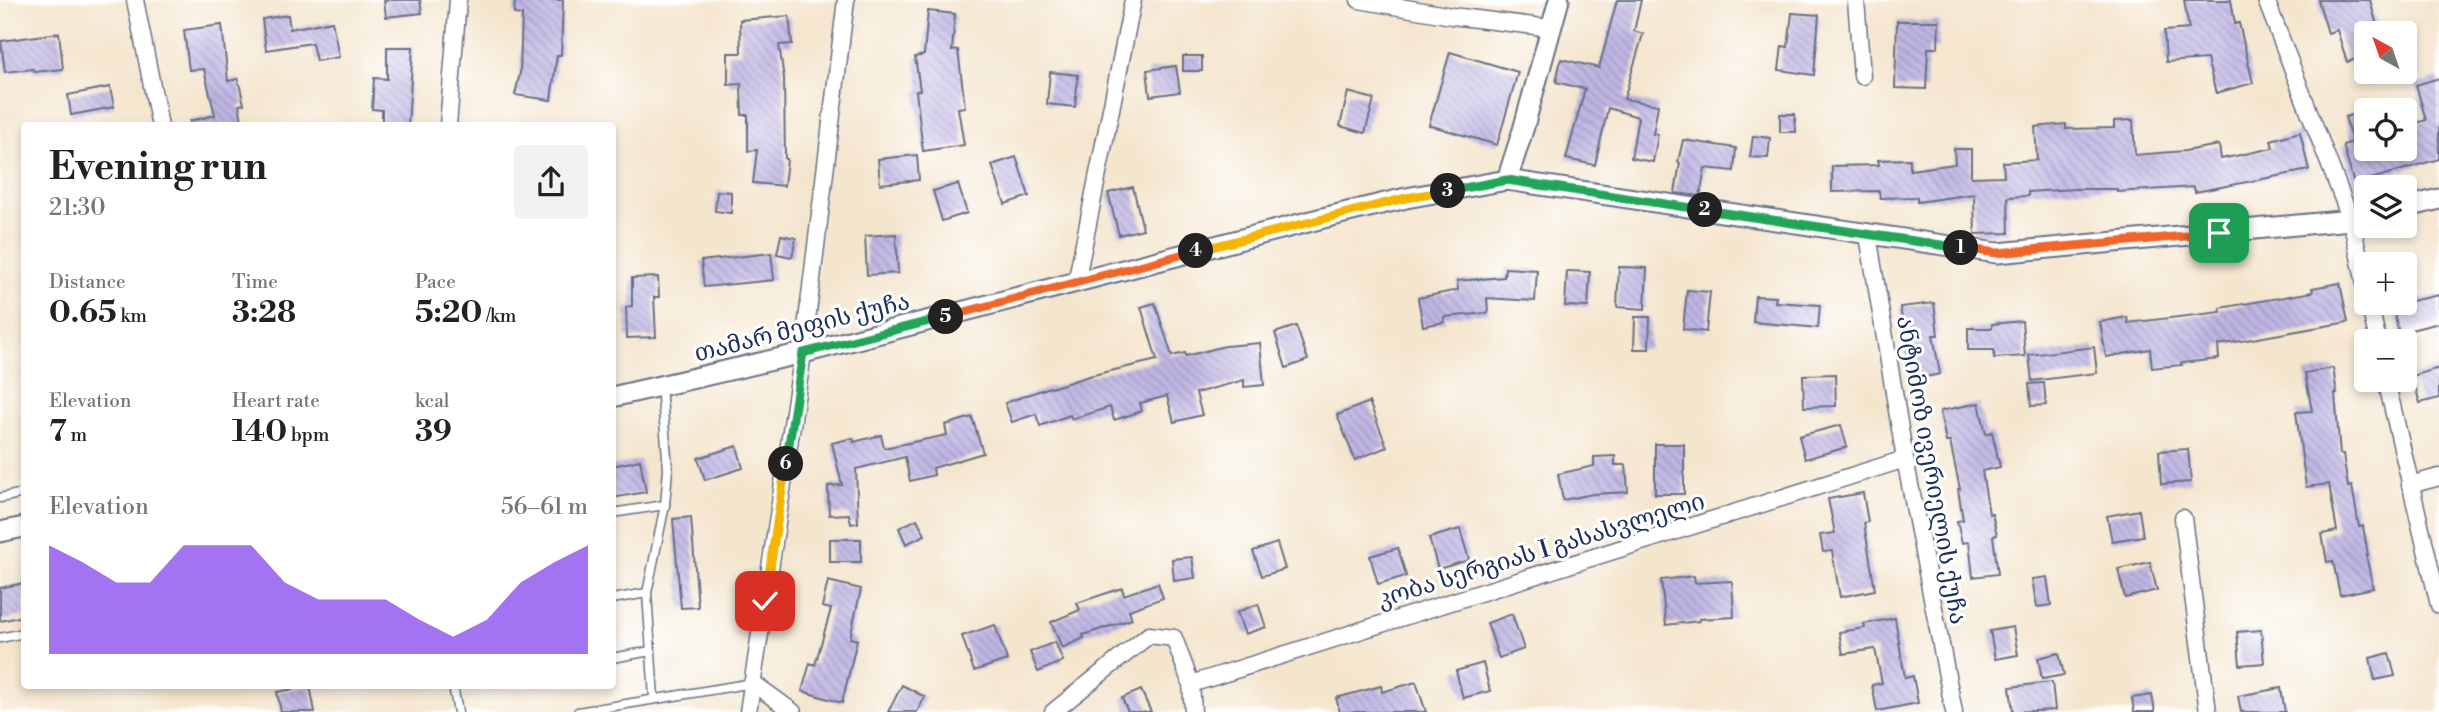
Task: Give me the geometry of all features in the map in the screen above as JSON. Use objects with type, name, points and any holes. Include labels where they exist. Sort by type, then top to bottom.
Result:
[{"type":"street","points":[[135,0],[158,122]]},
{"type":"street","points":[[448,122],[458,0]]},
{"type":"street","points":[[748,712],[803,353],[846,0]]},
{"type":"street","points":[[1076,283],[1133,0]]},
{"type":"street","points":[[1359,0],[1452,16],[1551,28]]},
{"type":"street","points":[[1507,180],[1559,0]]},
{"type":"street","points":[[1856,0],[1862,76]]},
{"type":"street","points":[[2266,0],[2354,209]]},
{"type":"street","name":"თამარ მეფის ქუჩა","points":[[616,396],[803,353],[1406,198],[1507,180],[1997,253],[2354,219]]},
{"type":"street","points":[[2417,205],[2439,199]]},
{"type":"street","name":"ანტიმოზ ივერიელის ქუჩა","points":[[1868,235],[1905,459],[1954,712]]},
{"type":"street","points":[[2389,392],[2439,605]]},
{"type":"street","name":"კობა სერგიას I გასასვლელი","points":[[1191,684],[1905,459]]},
{"type":"street","points":[[2410,485],[2439,477]]},
{"type":"street","points":[[2183,517],[2208,712]]},
{"type":"street","points":[[0,532],[21,528]]},
{"type":"street","points":[[1053,712],[1149,635],[1174,638],[1191,684],[1193,712]]},
{"type":"street","points":[[753,684],[793,712]]},
{"type":"lane","points":[[654,698],[647,593],[666,505],[668,469],[661,386]]},
{"type":"lane","points":[[0,498],[21,494]]},
{"type":"lane","points":[[616,512],[666,505]]},
{"type":"lane","points":[[616,598],[647,593]]},
{"type":"lane","points":[[0,638],[21,634]]},
{"type":"lane","points":[[616,657],[651,651]]},
{"type":"lane","points":[[578,712],[753,684]]},
{"type":"lane","points":[[454,689],[458,712]]},
{"type":"building","points":[[384,0],[420,0],[422,13],[386,17]]},
{"type":"building","points":[[515,0],[563,0],[561,55],[557,55],[551,100],[515,95],[520,73],[522,15],[514,14]]},
{"type":"building","points":[[1617,0],[1641,0],[1634,31],[1643,34],[1624,99],[1658,105],[1653,134],[1658,134],[1653,162],[1631,158],[1638,117],[1608,108],[1595,165],[1566,159],[1585,89],[1556,82],[1561,59],[1599,68]]},
{"type":"building","points":[[2184,0],[2231,0],[2235,24],[2239,23],[2253,83],[2216,93],[2207,59],[2166,62],[2164,31],[2189,29]]},
{"type":"building","points":[[2318,0],[2370,0],[2376,21],[2354,21],[2354,60],[2347,62],[2337,30],[2328,33]]},
{"type":"building","points":[[928,11],[955,14],[952,51],[958,50],[965,107],[958,108],[964,145],[923,151],[916,91],[920,90],[915,57],[924,55]]},
{"type":"building","points":[[1792,13],[1819,15],[1814,75],[1779,70],[1782,46],[1788,47]]},
{"type":"building","points":[[288,15],[290,29],[332,21],[339,57],[316,61],[312,43],[266,50],[262,19]]},
{"type":"building","points":[[789,16],[792,44],[779,45],[784,78],[787,159],[784,186],[753,183],[757,150],[748,151],[748,115],[742,115],[741,84],[728,85],[728,53],[741,53],[740,20]]},
{"type":"building","points":[[1897,21],[1939,21],[1938,48],[1928,48],[1926,89],[1895,88]]},
{"type":"building","points":[[222,25],[228,81],[238,79],[244,104],[239,105],[242,122],[190,122],[215,115],[204,69],[189,70],[184,30]]},
{"type":"building","points":[[59,33],[63,69],[5,72],[1,41]]},
{"type":"building","points":[[387,47],[413,47],[408,122],[382,122],[382,110],[372,109],[374,78],[387,79]]},
{"type":"building","points":[[1450,52],[1518,72],[1497,145],[1429,125]]},
{"type":"building","points":[[1183,56],[1202,56],[1202,71],[1183,71]]},
{"type":"building","points":[[1176,66],[1180,92],[1150,96],[1147,70]]},
{"type":"building","points":[[1050,72],[1078,75],[1075,107],[1047,104]]},
{"type":"building","points":[[2439,78],[2439,159],[2385,175],[2354,175],[2354,184],[2343,145],[2352,142],[2345,117],[2354,114],[2354,161],[2417,161],[2417,123],[2426,120],[2416,85]]},
{"type":"building","points":[[110,87],[114,107],[71,115],[68,95]]},
{"type":"building","points":[[1348,92],[1374,99],[1365,133],[1340,126]]},
{"type":"building","points":[[1780,114],[1795,114],[1796,132],[1780,132]]},
{"type":"building","points":[[2133,120],[2135,155],[2219,145],[2221,159],[2273,148],[2271,140],[2300,132],[2309,170],[2195,192],[2194,187],[2117,192],[2117,189],[2075,189],[2028,192],[2028,196],[2008,197],[2009,233],[1975,234],[1974,194],[1917,202],[1917,197],[1880,198],[1879,191],[1832,192],[1832,166],[1879,165],[1878,160],[1910,159],[1910,170],[1955,164],[1954,149],[1971,149],[1971,177],[2004,176],[2003,162],[2037,160],[2035,127],[2066,124],[2066,129],[2114,128],[2114,121]]},
{"type":"building","points":[[1753,136],[1770,138],[1768,158],[1750,157]]},
{"type":"building","points":[[1683,140],[1736,148],[1734,171],[1705,168],[1700,196],[1675,193]]},
{"type":"building","points":[[917,155],[919,180],[880,184],[878,159]]},
{"type":"building","points":[[1016,157],[1029,196],[1005,204],[992,165]]},
{"type":"building","points":[[958,184],[967,213],[942,221],[933,191]]},
{"type":"building","points":[[1133,187],[1143,229],[1119,235],[1108,193]]},
{"type":"building","points":[[717,191],[731,192],[731,213],[715,211]]},
{"type":"building","points":[[896,234],[898,273],[867,275],[865,236]]},
{"type":"building","points":[[781,235],[796,238],[792,257],[777,254]]},
{"type":"building","points":[[771,253],[774,280],[704,287],[701,261]]},
{"type":"building","points":[[1619,267],[1647,268],[1645,309],[1617,307]]},
{"type":"building","points":[[1505,268],[1537,270],[1535,301],[1487,298],[1488,313],[1444,317],[1445,322],[1423,326],[1418,298],[1458,290],[1457,281],[1504,277]]},
{"type":"building","points":[[1567,271],[1590,272],[1588,307],[1565,306]]},
{"type":"building","points":[[658,277],[659,297],[654,297],[656,337],[627,338],[626,307],[632,306],[632,278]]},
{"type":"building","points":[[2340,283],[2348,322],[2218,345],[2219,359],[2181,363],[2182,365],[2152,368],[2150,349],[2106,357],[2100,322],[2127,317],[2128,323],[2221,312],[2220,308],[2313,292],[2312,288]]},
{"type":"building","points":[[1687,290],[1710,292],[1706,332],[1683,329]]},
{"type":"building","points":[[2439,295],[2439,323],[2415,329],[2398,329],[2394,315],[2417,315],[2417,300]]},
{"type":"building","points":[[1755,296],[1776,297],[1775,302],[1820,305],[1818,328],[1753,322]]},
{"type":"building","points":[[1155,303],[1172,356],[1185,353],[1186,356],[1225,346],[1260,343],[1264,385],[1244,387],[1244,380],[1196,393],[1202,415],[1174,422],[1167,396],[1140,403],[1142,411],[1114,420],[1110,407],[1072,419],[1070,415],[1040,426],[1036,414],[1012,422],[1005,403],[1050,387],[1157,360],[1141,307]]},
{"type":"building","points":[[1934,303],[1938,335],[1933,335],[1940,374],[1912,380],[1900,307]]},
{"type":"building","points":[[1635,317],[1650,317],[1649,349],[1634,349]]},
{"type":"building","points":[[2022,321],[2025,356],[1994,358],[1994,350],[1968,350],[1968,328],[1992,328],[1992,324]]},
{"type":"building","points":[[1296,326],[1308,360],[1286,368],[1275,333]]},
{"type":"building","points":[[2094,347],[2097,373],[2032,381],[2029,355]]},
{"type":"building","points":[[2333,368],[2340,454],[2343,454],[2348,487],[2352,486],[2359,527],[2363,526],[2373,588],[2340,595],[2333,561],[2327,562],[2322,534],[2337,531],[2329,484],[2306,487],[2296,412],[2312,411],[2305,373]]},
{"type":"building","points":[[2439,368],[2439,398],[2420,403],[2417,375]]},
{"type":"building","points":[[1835,374],[1836,406],[1804,407],[1803,375]]},
{"type":"building","points":[[2044,383],[2046,405],[2031,406],[2029,384]]},
{"type":"building","points":[[1369,402],[1387,447],[1355,460],[1337,415]]},
{"type":"building","points":[[1979,403],[1986,434],[1992,432],[2000,467],[1982,471],[1989,514],[1992,513],[1997,535],[1993,536],[1998,574],[1973,577],[1969,542],[1962,543],[1957,521],[1963,520],[1960,489],[1940,411]]},
{"type":"building","points":[[972,417],[983,453],[933,468],[934,475],[910,481],[905,457],[856,469],[858,523],[851,524],[849,514],[829,515],[828,486],[842,485],[832,443],[853,438],[854,442],[881,435],[884,448],[947,435],[945,425]]},
{"type":"building","points":[[1841,425],[1847,447],[1805,459],[1799,436]]},
{"type":"building","points":[[1655,444],[1684,444],[1684,494],[1655,494]]},
{"type":"building","points":[[737,446],[743,468],[705,480],[698,458]]},
{"type":"building","points":[[2188,449],[2191,482],[2161,484],[2159,451]]},
{"type":"building","points":[[1615,456],[1615,465],[1626,465],[1628,492],[1593,494],[1563,500],[1558,474],[1594,466],[1594,457]]},
{"type":"building","points":[[640,460],[646,492],[616,497],[616,465]]},
{"type":"building","points":[[1863,493],[1868,522],[1864,523],[1875,590],[1840,597],[1832,551],[1823,552],[1820,535],[1835,533],[1828,499]]},
{"type":"building","points":[[2139,510],[2143,536],[2112,541],[2107,516]]},
{"type":"building","points":[[691,517],[698,607],[681,608],[673,519]]},
{"type":"building","points":[[917,519],[925,535],[906,544],[899,528]]},
{"type":"building","points":[[1460,529],[1469,560],[1438,569],[1429,538]]},
{"type":"building","points":[[830,539],[861,539],[861,562],[830,562]]},
{"type":"building","points":[[1277,543],[1285,569],[1262,576],[1253,551]]},
{"type":"building","points":[[1398,548],[1406,576],[1378,584],[1370,556]]},
{"type":"building","points":[[1192,557],[1195,578],[1174,581],[1172,559]]},
{"type":"building","points":[[2150,562],[2157,590],[2125,598],[2118,569]]},
{"type":"building","points":[[1694,576],[1695,583],[1732,581],[1734,617],[1699,619],[1666,625],[1661,580]]},
{"type":"building","points":[[2047,577],[2051,605],[2037,607],[2032,579]]},
{"type":"building","points":[[828,581],[861,589],[850,638],[857,640],[842,703],[802,691],[810,663],[815,665],[831,609],[822,607]]},
{"type":"building","points":[[1158,583],[1163,598],[1129,610],[1132,619],[1083,635],[1084,638],[1062,648],[1051,622],[1080,610],[1077,603],[1122,588],[1124,595]]},
{"type":"building","points":[[21,584],[21,617],[0,621],[0,588]]},
{"type":"building","points":[[1258,604],[1266,627],[1245,634],[1237,612]]},
{"type":"building","points":[[1512,614],[1524,649],[1499,658],[1487,623]]},
{"type":"building","points":[[1895,618],[1905,678],[1913,676],[1918,703],[1877,711],[1872,685],[1882,683],[1875,649],[1843,654],[1839,632],[1865,628],[1864,624]]},
{"type":"building","points":[[995,625],[1007,660],[974,671],[962,636]]},
{"type":"building","points":[[2013,627],[2018,655],[1995,659],[1990,631]]},
{"type":"building","points":[[2261,630],[2264,663],[2240,665],[2237,632]]},
{"type":"building","points":[[1055,642],[1063,661],[1038,672],[1030,652]]},
{"type":"building","points":[[2059,653],[2064,675],[2042,679],[2038,658]]},
{"type":"building","points":[[2389,653],[2395,676],[2375,680],[2370,658]]},
{"type":"building","points":[[1483,663],[1490,691],[1463,698],[1456,671]]},
{"type":"building","points":[[1416,682],[1426,712],[1340,712],[1336,698],[1381,686],[1382,692]]},
{"type":"building","points":[[2052,682],[2055,710],[2013,712],[2010,687]]},
{"type":"building","points":[[902,685],[925,697],[917,712],[888,712]]},
{"type":"building","points":[[2281,688],[2285,712],[2241,712],[2238,696]]},
{"type":"building","points":[[311,689],[315,712],[281,712],[277,692]]},
{"type":"building","points":[[1141,690],[1151,712],[1128,712],[1122,698]]},
{"type":"building","points":[[2152,695],[2155,712],[2134,712],[2132,698]]},
{"type":"route","points":[[765,601],[803,353],[1323,218],[1406,198],[1507,180],[1997,253],[2219,233]]}]
